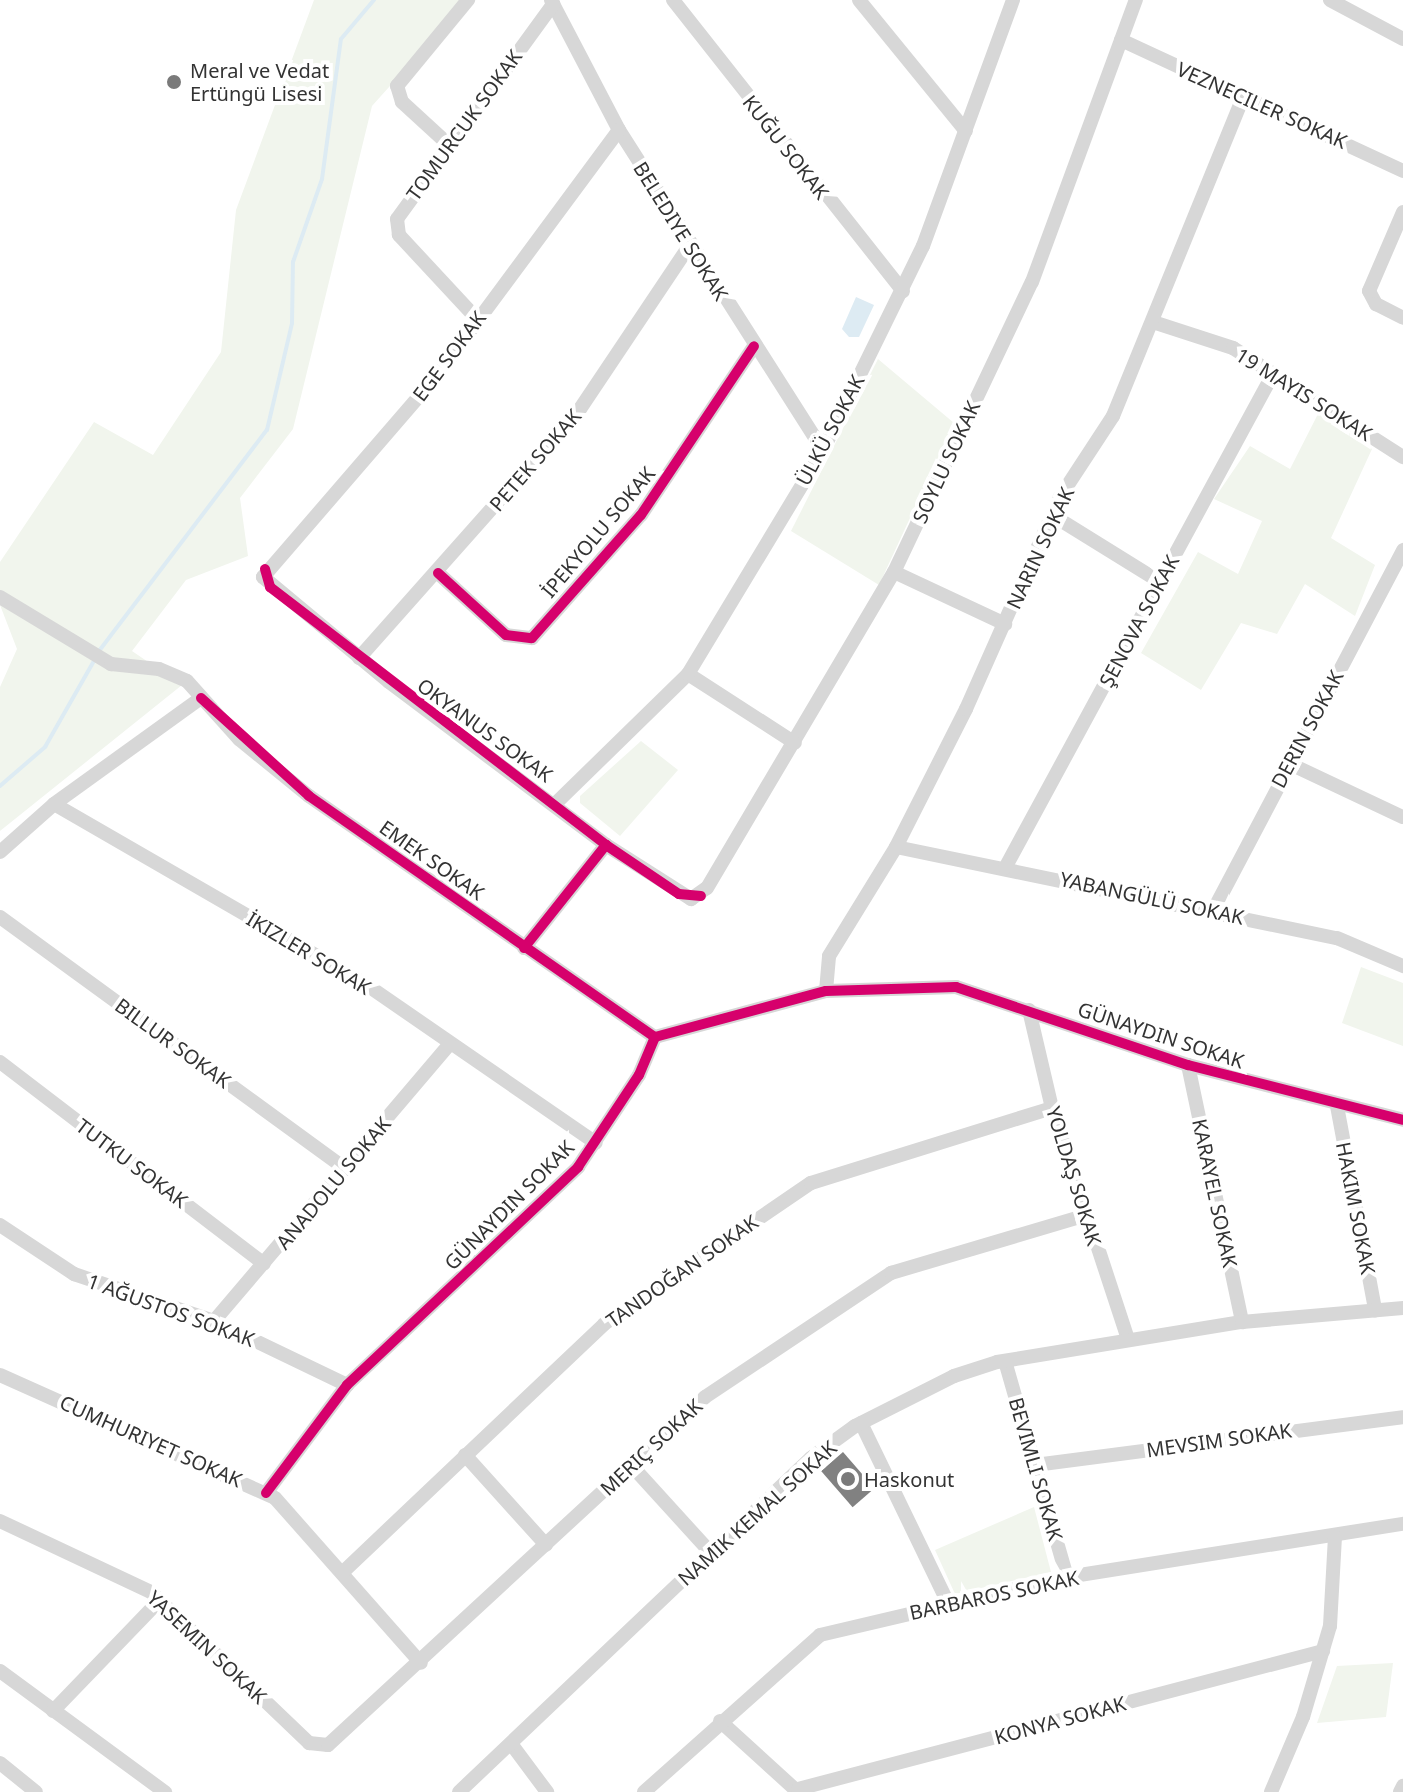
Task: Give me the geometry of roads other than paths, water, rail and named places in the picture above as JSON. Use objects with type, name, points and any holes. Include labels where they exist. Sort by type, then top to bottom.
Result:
[{"type":"street","points":[[449,145],[402,102],[397,86],[468,0]]},
{"type":"street","name":"KUĞU SOKAK","points":[[673,0],[903,291]]},
{"type":"street","points":[[859,0],[966,131]]},
{"type":"street","name":"ÜLKÜ SOKAK","points":[[555,804],[688,674],[823,450],[903,291],[1013,0]]},
{"type":"street","name":"SOYLU SOKAK","points":[[701,896],[795,743],[894,572],[1032,282],[1136,0]]},
{"type":"street","points":[[1330,0],[1403,39]]},
{"type":"street","name":"TOMURCUK SOKAK","points":[[477,319],[396,227],[449,145],[552,2]]},
{"type":"street","name":"BELEDIYE SOKAK","points":[[552,2],[619,130],[689,246],[823,450]]},
{"type":"street","name":"VEZNECILER SOKAK","points":[[1121,40],[1403,171]]},
{"type":"street","name":"NARIN SOKAK","points":[[826,991],[829,956],[896,847],[1005,624],[1052,515],[1108,428],[1156,323],[1243,97]]},
{"type":"street","name":"EGE SOKAK","points":[[265,569],[440,372],[619,130]]},
{"type":"street","points":[[1403,212],[1369,291],[1376,304],[1403,318]]},
{"type":"street","name":"PETEK SOKAK","points":[[359,658],[438,573],[580,409],[689,246]]},
{"type":"street","points":[[1156,323],[1225,345],[1403,457]]},
{"type":"street","name":"İPEKYOLU SOKAK","points":[[438,573],[506,635],[532,638],[641,515],[754,346]]},
{"type":"street","name":"ŞENOVA SOKAK","points":[[1005,868],[1273,374]]},
{"type":"street","points":[[1052,515],[1160,582]]},
{"type":"street","name":"DERIN SOKAK","points":[[1214,909],[1288,763],[1403,550]]},
{"type":"street","name":"OKYANUS SOKAK","points":[[265,569],[268,585],[606,845],[679,894],[701,896]]},
{"type":"street","points":[[894,572],[1005,624]]},
{"type":"street","name":"EMEK SOKAK","points":[[0,597],[80,650],[111,664],[172,673],[309,796],[655,1037]]},
{"type":"street","points":[[688,674],[795,743]]},
{"type":"street","points":[[0,852],[54,804],[201,698]]},
{"type":"street","points":[[1288,763],[1403,817]]},
{"type":"street","name":"İKIZLER SOKAK","points":[[54,804],[361,981],[596,1143]]},
{"type":"street","points":[[524,948],[606,845]]},
{"type":"street","name":"YABANGÜLÜ SOKAK","points":[[896,847],[1214,909],[1337,938],[1403,966]]},
{"type":"street","name":"BILLUR SOKAK","points":[[0,917],[346,1169]]},
{"type":"street","points":[[266,1493],[347,1385],[596,1143],[655,1037],[826,991],[956,987],[1188,1065],[1337,1106],[1403,1120]]},
{"type":"street","name":"YOLDAŞ SOKAK","points":[[1029,1010],[1052,1108],[1084,1216],[1128,1339]]},
{"type":"street","name":"ANADOLU SOKAK","points":[[214,1321],[450,1044]]},
{"type":"street","name":"TUTKU SOKAK","points":[[0,1062],[264,1264]]},
{"type":"street","name":"KARAYEL SOKAK","points":[[1188,1065],[1242,1322]]},
{"type":"street","name":"HAKIM SOKAK","points":[[1337,1106],[1375,1310]]},
{"type":"street","name":"TANDOĞAN SOKAK","points":[[342,1573],[621,1311],[821,1177],[1052,1108]]},
{"type":"street","name":"MERIÇ SOKAK","points":[[317,1748],[421,1663],[695,1405],[881,1278],[1084,1216]]},
{"type":"street","name":"1 AĞUSTOS SOKAK","points":[[0,1225],[74,1274],[214,1321],[347,1385]]},
{"type":"street","points":[[459,1792],[811,1458],[861,1423],[954,1376],[1005,1361],[1242,1322],[1403,1308]]},
{"type":"street","name":"BEVIMLI SOKAK","points":[[1005,1361],[1067,1577]]},
{"type":"street","name":"CUMHURIYET SOKAK","points":[[0,1376],[266,1493],[290,1510],[421,1663]]},
{"type":"street","name":"MEVSIM SOKAK","points":[[1035,1465],[1403,1417]]},
{"type":"street","points":[[861,1423],[949,1605]]},
{"type":"street","points":[[465,1455],[546,1545]]},
{"type":"street","points":[[631,1465],[711,1553]]},
{"type":"street","name":"YASEMIN SOKAK","points":[[0,1521],[160,1600],[317,1748]]},
{"type":"street","name":"BARBAROS SOKAK","points":[[644,1792],[811,1639],[1067,1577],[1403,1524]]},
{"type":"street","points":[[1271,1792],[1323,1651],[1333,1604],[1335,1536]]},
{"type":"street","points":[[53,1711],[160,1600]]},
{"type":"street","name":"KONYA SOKAK","points":[[798,1790],[1323,1651]]},
{"type":"street","points":[[0,1671],[160,1790]]},
{"type":"street","points":[[720,1721],[798,1790]]},
{"type":"street","points":[[512,1745],[547,1792]]},
{"type":"street","points":[[0,1763],[36,1792]]},
{"type":"street","points":[[1400,1792],[1403,1786]]},
{"type":"waterway","points":[[99,651],[267,430],[292,323],[293,262],[322,179],[341,39],[374,0]]},
{"type":"waterway","points":[[0,786],[45,747],[95,659]]},
{"type":"place","name":"Meral ve Vedat Ertüngü Lisesi","points":[[174,82]]},
{"type":"place","name":"Haskonut","points":[[848,1479]]}]
